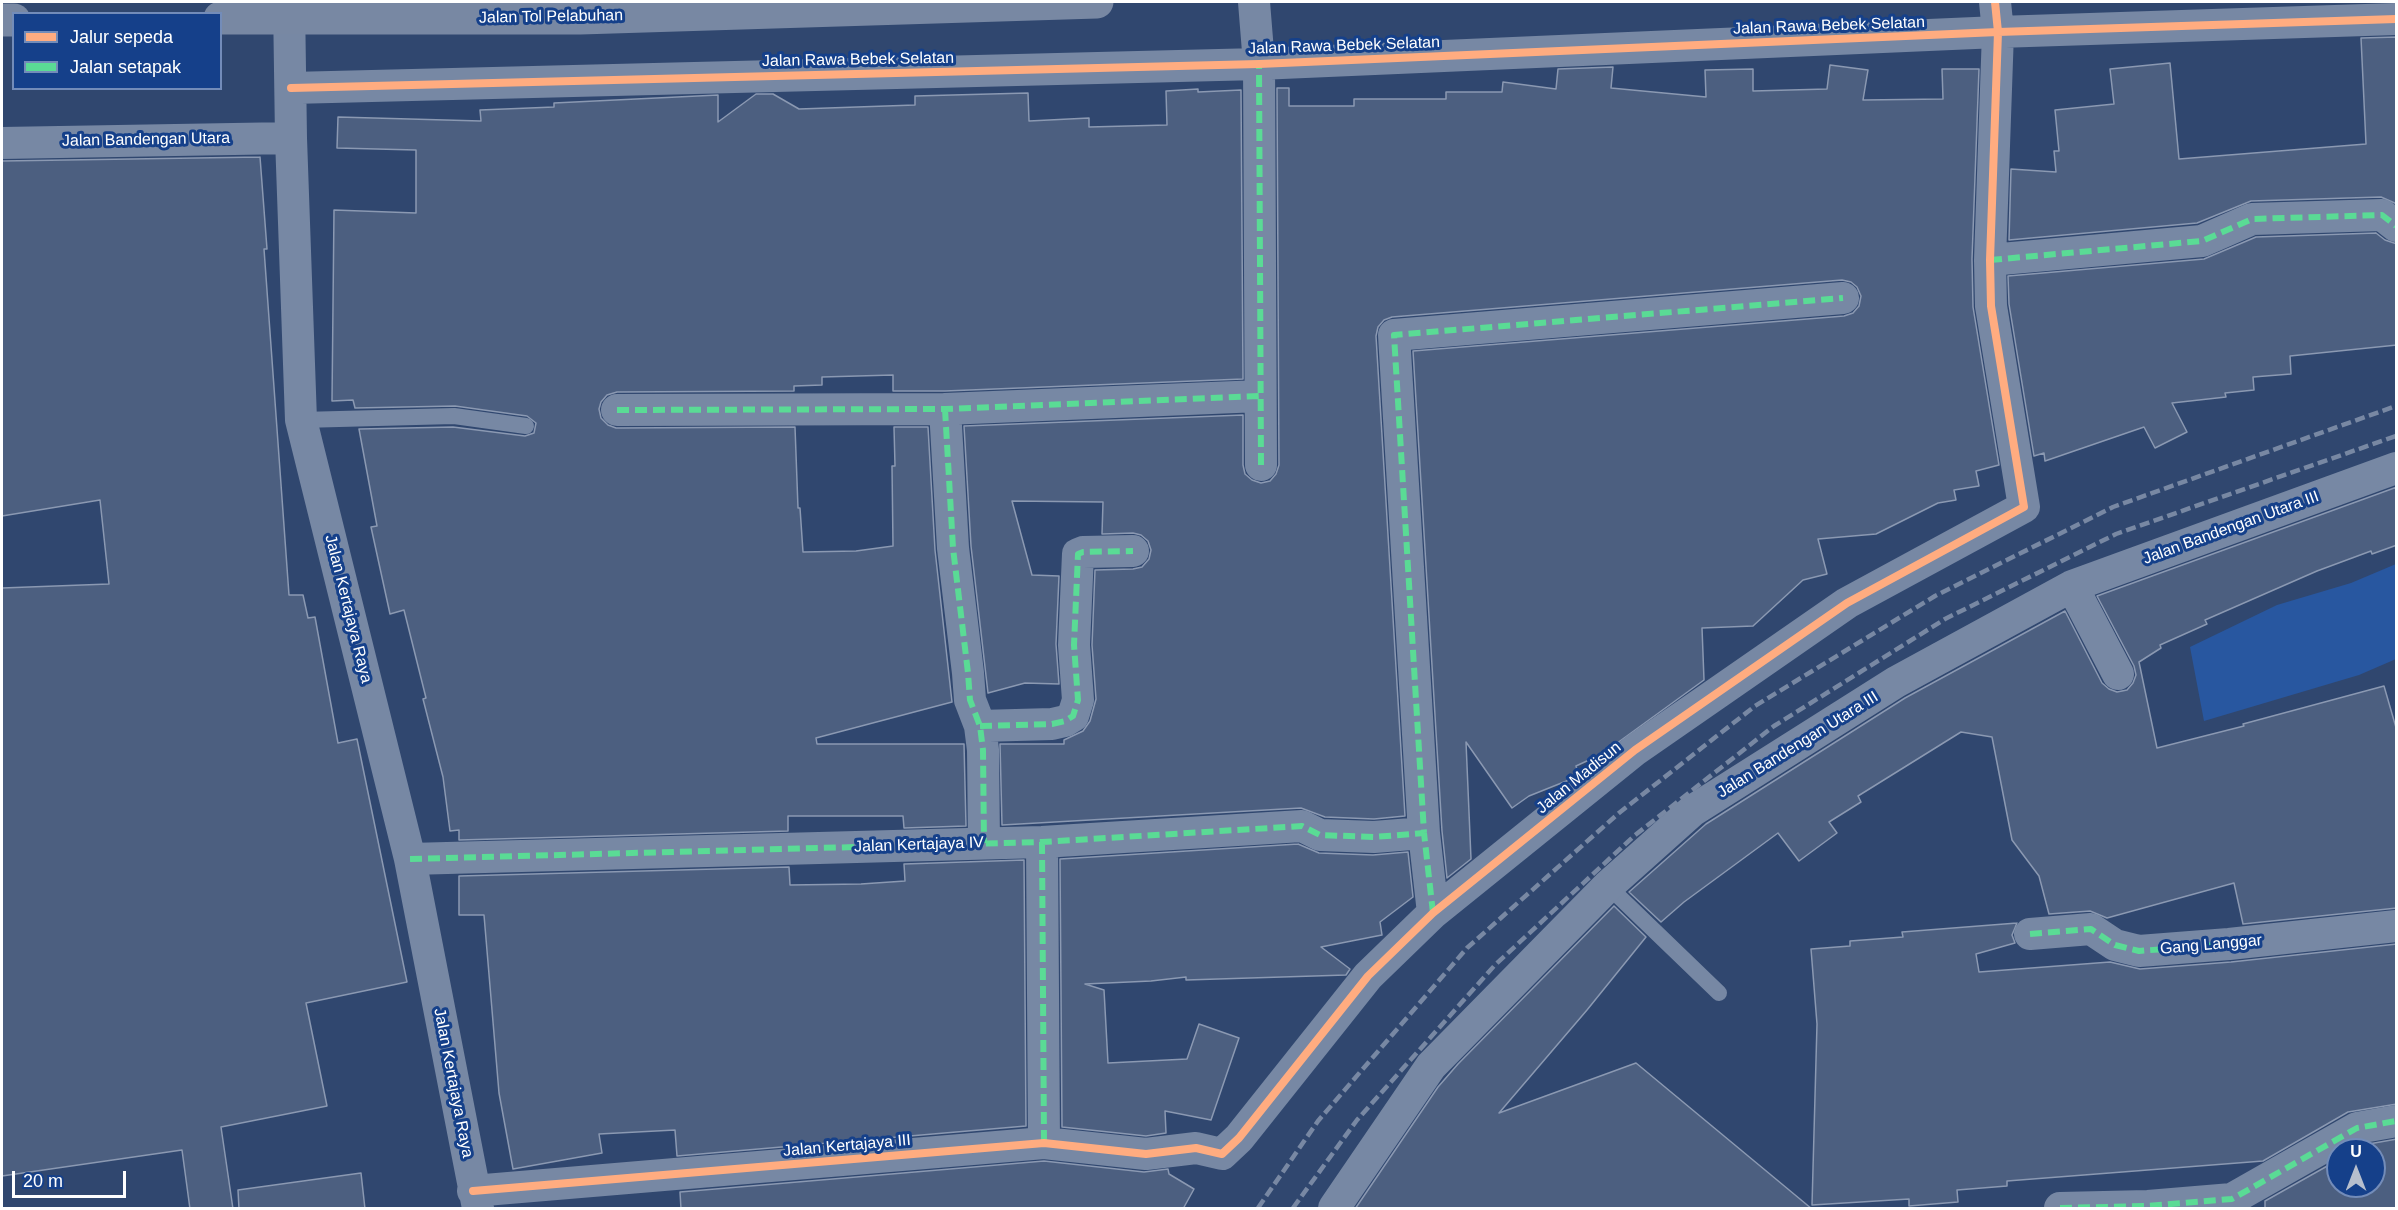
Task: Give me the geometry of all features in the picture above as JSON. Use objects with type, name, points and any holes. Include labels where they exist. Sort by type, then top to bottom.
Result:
[{"type":"highway","name":"Jalan Tol Pelabuhan","points":[[222,18],[580,18],[1097,2]]},
{"type":"street","name":"Jalan Kertajaya Raya","points":[[289,2],[291,138],[301,420],[410,859],[476,1200]]},
{"type":"street","points":[[1254,2],[1258,64],[1261,465]]},
{"type":"street","points":[[1995,2],[1998,32],[1990,260],[2202,241],[2252,219],[2382,215],[2397,226]]},
{"type":"street","name":"Jalan Rawa Bebek Selatan","points":[[291,87],[1258,64],[1998,32],[2397,20]]},
{"type":"street","name":"Jalan Bandengan Utara","points":[[2,142],[291,138]]},
{"type":"street","name":"Jalan Madisun","points":[[1222,1154],[1239,1138],[1368,976],[1432,913],[1635,750],[1847,603],[2024,507],[1991,306],[1990,260]]},
{"type":"street","points":[[1432,913],[1424,833],[1394,335],[1843,298]]},
{"type":"street","points":[[617,410],[945,409],[1260,396]]},
{"type":"street","points":[[945,409],[953,548],[970,700],[980,726],[984,764],[984,843]]},
{"type":"street","name":"Jalan Bandengan Utara III","points":[[1334,1209],[1431,1066],[1608,886],[1692,811],[1896,682],[2072,586],[2397,468]]},
{"type":"street","points":[[980,726],[1052,724],[1065,721],[1072,716],[1078,700],[1074,645],[1078,554],[1133,551]]},
{"type":"street","points":[[2072,586],[2118,674]]},
{"type":"street","name":"Jalan Kertajaya IV","points":[[410,859],[1042,842],[1302,826],[1320,835],[1374,837],[1424,833]]},
{"type":"street","points":[[1042,842],[1044,1143]]},
{"type":"street","name":"Gang Langgar","points":[[2030,934],[2091,929],[2115,945],[2139,951],[2397,926]]},
{"type":"street","points":[[2078,1208],[2148,1206],[2232,1199],[2357,1128],[2397,1121]]},
{"type":"street","name":"Jalan Kertajaya III","points":[[476,1200],[1044,1143],[1146,1154],[1196,1148],[1222,1154]]},
{"type":"lane","points":[[301,420],[454,416],[526,426]]},
{"type":"lane","points":[[1608,886],[1719,993]]},
{"type":"shaded area","points":[[2396,564],[2396,659],[2359,675],[2204,721],[2190,647],[2277,605],[2351,583]]},
{"type":"building","points":[[2397,37],[2397,204],[2381,197],[2251,201],[2197,223],[2009,240],[2011,169],[2056,172],[2054,151],[2059,151],[2055,110],[2114,104],[2110,69],[2170,63],[2179,159],[2366,144],[2361,38]]},
{"type":"building","points":[[1830,65],[1868,70],[1863,100],[1943,99],[1942,69],[1979,69],[1972,259],[1973,307],[1999,465],[1976,471],[1979,486],[1954,490],[1956,500],[1938,503],[1876,534],[1818,539],[1827,574],[1803,580],[1753,626],[1702,628],[1704,680],[1602,754],[1576,766],[1578,773],[1569,780],[1529,796],[1512,808],[1466,742],[1471,859],[1447,878],[1442,831],[1413,351],[1844,316],[1853,313],[1859,306],[1861,296],[1857,287],[1851,282],[1842,280],[1392,317],[1384,320],[1378,327],[1376,336],[1405,816],[1374,819],[1325,817],[1301,808],[1002,825],[1000,744],[1064,744],[1064,740],[1083,731],[1090,721],[1096,699],[1092,645],[1095,570],[1142,567],[1149,559],[1151,550],[1148,541],[1141,535],[1102,534],[1103,502],[1012,501],[1032,575],[1059,576],[1056,644],[1059,684],[1025,683],[988,693],[971,546],[964,426],[1243,415],[1245,474],[1261,483],[1270,481],[1279,465],[1277,88],[1289,88],[1289,106],[1354,106],[1354,99],[1446,99],[1446,92],[1502,92],[1503,82],[1556,89],[1558,69],[1613,67],[1611,88],[1706,97],[1705,70],[1753,69],[1753,91],[1827,89]]},
{"type":"building","points":[[1198,89],[1198,92],[1241,90],[1243,379],[893,391],[893,375],[822,377],[822,385],[794,386],[794,391],[617,392],[607,395],[601,402],[599,409],[601,418],[608,425],[616,428],[795,427],[798,508],[800,508],[803,552],[856,551],[893,546],[894,427],[928,427],[935,550],[952,702],[816,738],[817,744],[964,744],[966,826],[904,828],[903,816],[788,816],[788,831],[459,840],[459,830],[450,831],[443,777],[404,610],[390,614],[371,527],[377,526],[359,429],[453,427],[525,436],[534,433],[536,423],[527,416],[455,406],[355,408],[353,400],[332,401],[334,210],[416,213],[416,150],[337,148],[338,117],[481,121],[480,110],[554,107],[554,103],[718,95],[718,122],[756,94],[773,94],[799,109],[915,105],[915,96],[1028,93],[1029,121],[1089,118],[1089,127],[1167,125],[1166,91]]},
{"type":"building","points":[[260,157],[267,249],[264,249],[289,595],[303,595],[308,618],[315,617],[338,743],[357,739],[407,982],[306,1003],[327,1106],[221,1127],[233,1209],[190,1209],[182,1150],[2,1176],[2,588],[109,584],[100,500],[2,516],[2,161]]},
{"type":"building","points":[[2376,233],[2385,240],[2397,244],[2397,345],[2290,356],[2291,374],[2253,377],[2254,390],[2225,393],[2226,397],[2172,403],[2187,432],[2155,448],[2144,427],[2045,461],[2044,453],[2034,456],[2009,304],[2008,276],[2204,259],[2256,237]]},
{"type":"building","points":[[2397,487],[2397,545],[2372,554],[2371,551],[2317,571],[2205,620],[2207,624],[2160,645],[2161,648],[2139,662],[2157,748],[2384,686],[2397,731],[2397,908],[2243,924],[2234,883],[2107,918],[2090,911],[2049,914],[2039,876],[2012,840],[1992,737],[1961,732],[1858,796],[1861,802],[1829,822],[1837,833],[1799,861],[1778,833],[1684,902],[1661,922],[1629,892],[1706,824],[1905,698],[2065,611],[2102,683],[2117,692],[2127,690],[2136,675],[2134,666],[2097,596]]},
{"type":"building","points":[[1298,844],[1319,853],[1373,855],[1408,852],[1413,897],[1380,922],[1382,935],[1321,947],[1350,969],[1346,975],[1186,980],[1186,977],[1085,984],[1104,990],[1108,1063],[1187,1059],[1199,1024],[1239,1038],[1211,1120],[1165,1111],[1166,1133],[1146,1136],[1062,1127],[1060,859]]},
{"type":"building","points":[[1024,860],[1026,1126],[677,1156],[675,1130],[599,1134],[602,1153],[513,1169],[499,1093],[484,915],[459,915],[459,876],[789,867],[790,885],[861,884],[905,881],[904,864]]},
{"type":"building","points":[[1614,906],[1646,937],[1499,1113],[1636,1063],[1812,1209],[1355,1209],[1438,1087]]},
{"type":"building","points":[[2017,923],[2012,935],[2015,943],[1976,954],[1979,972],[2110,962],[2140,969],[2231,962],[2397,944],[2397,1104],[2348,1112],[2263,1161],[2007,1181],[2007,1186],[1957,1190],[1958,1202],[1909,1206],[1909,1199],[1812,1205],[1817,1024],[1811,949],[1850,946],[1850,941],[1903,937],[1902,932]]},
{"type":"building","points":[[2397,1139],[2397,1209],[2265,1209],[2265,1201],[2326,1167],[2326,1198],[2386,1198],[2386,1141]]},
{"type":"building","points":[[1044,1161],[1144,1172],[1168,1169],[1169,1174],[1194,1189],[1183,1209],[681,1209],[680,1192]]},
{"type":"building","points":[[361,1173],[365,1209],[239,1209],[238,1190]]},
{"type":"railway","points":[[1258,1208],[1318,1121],[1467,948],[1619,813],[1755,706],[1935,596],[2113,507],[2396,406]]},
{"type":"railway","points":[[1293,1208],[1357,1120],[1495,965],[1634,836],[1774,726],[1945,619],[2116,534],[2396,436]]},
{"type":"marked path","points":[[1261,465],[1259,64],[1262,63]]},
{"type":"marked path","points":[[1990,260],[2202,241],[2252,219],[2382,215],[2396,226]]},
{"type":"marked path","points":[[1433,913],[1424,833],[1394,335],[1843,298]]},
{"type":"marked path","points":[[617,410],[945,409],[1260,396]]},
{"type":"marked path","points":[[945,409],[953,548],[970,700],[980,726],[983,750],[984,843]]},
{"type":"marked path","points":[[980,726],[1052,724],[1065,721],[1073,716],[1078,700],[1074,645],[1078,554],[1133,551]]},
{"type":"marked path","points":[[410,859],[1042,842],[1302,826],[1320,835],[1374,837],[1424,833]]},
{"type":"marked path","points":[[1042,842],[1044,1143]]},
{"type":"marked path","points":[[2030,934],[2091,929],[2115,945],[2139,951],[2229,944]]},
{"type":"marked path","points":[[2060,1208],[2148,1206],[2232,1199],[2357,1128],[2396,1121]]},
{"type":"cycle path","points":[[473,1191],[1044,1143],[1146,1154],[1196,1148],[1222,1154],[1239,1138],[1368,976],[1433,913],[1635,750],[1847,603],[2024,507],[1991,306],[1990,260],[1998,32],[1995,2]]},
{"type":"cycle path","points":[[291,88],[1259,64],[1998,32],[2396,19]]}]
